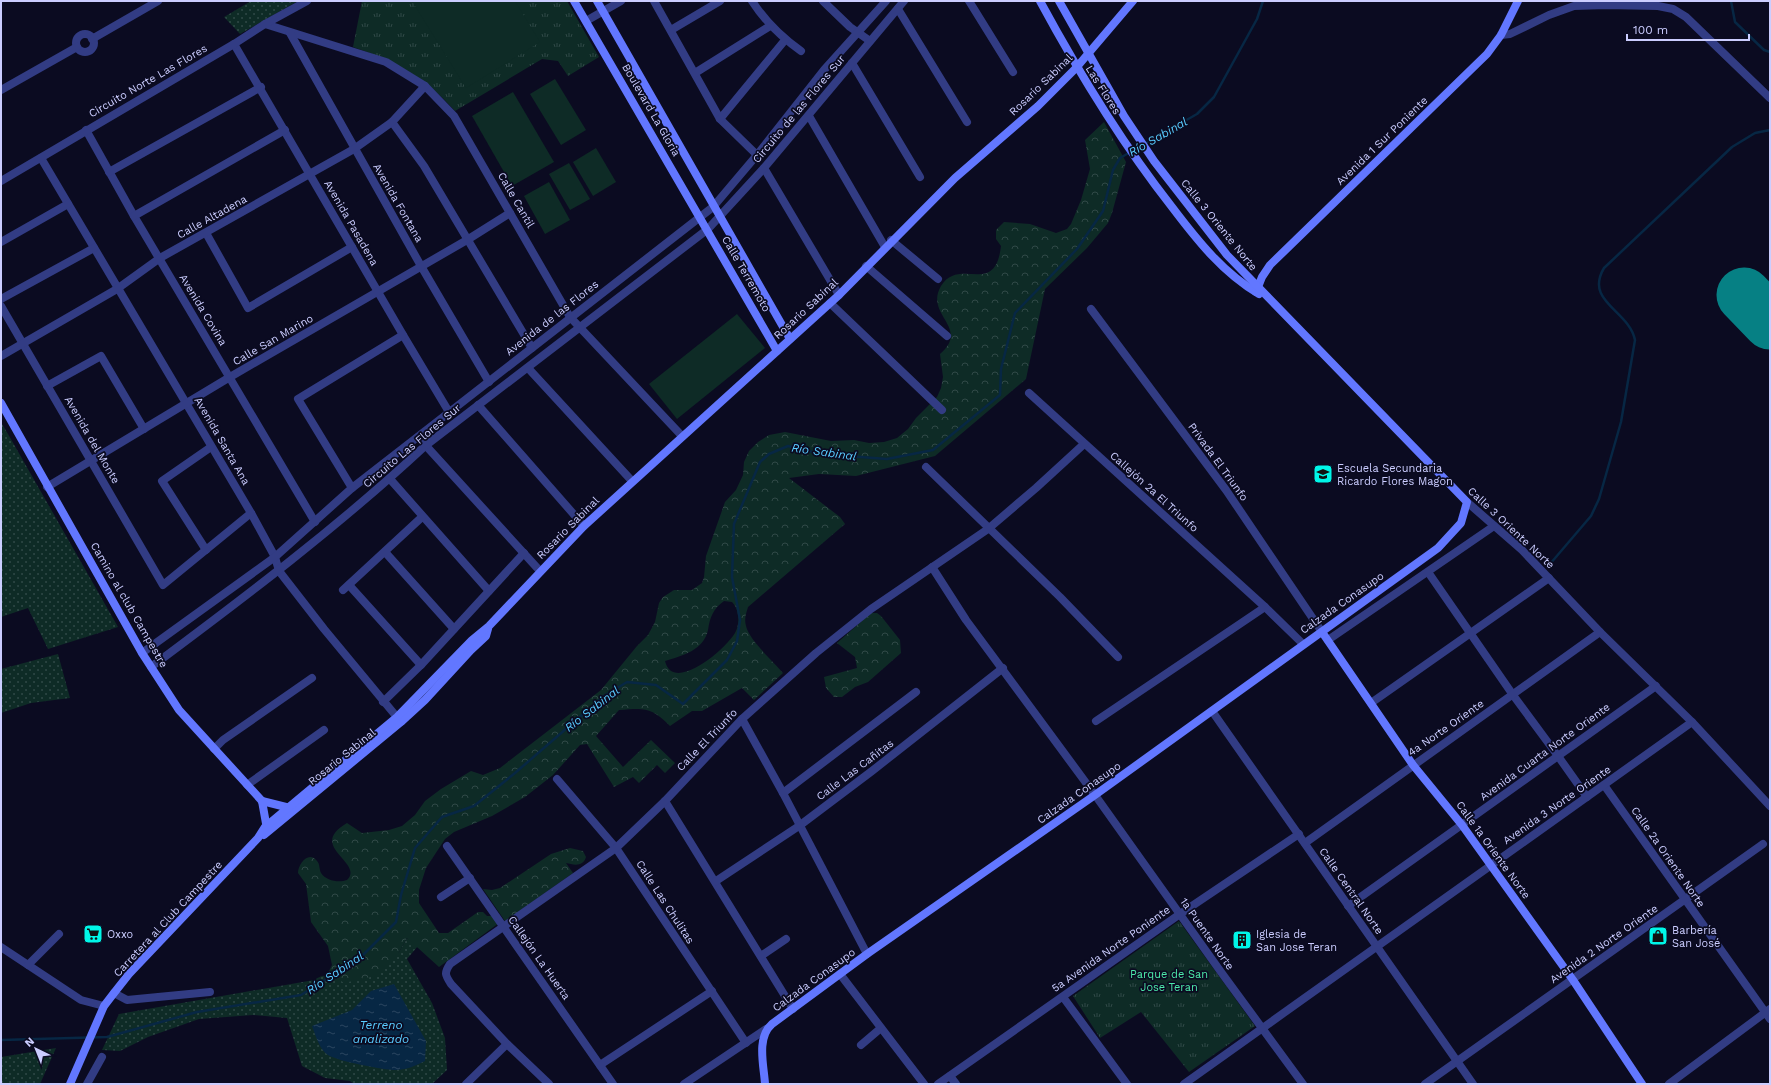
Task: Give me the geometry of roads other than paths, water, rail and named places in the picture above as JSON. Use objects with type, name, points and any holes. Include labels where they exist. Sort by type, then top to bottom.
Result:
[{"type":"street","points":[[1,90],[77,47],[76,42],[79,36],[88,35],[92,39],[158,1]]},
{"type":"street","name":"Circuito Norte Las Flores","points":[[1,181],[234,44],[265,24],[307,1]]},
{"type":"street","name":"Boulevard La Gloria","points":[[574,1],[708,229]]},
{"type":"street","name":"Boulevard La Gloria","points":[[597,1],[720,218]]},
{"type":"street","points":[[586,21],[621,1]]},
{"type":"street","points":[[654,1],[720,119],[757,155]]},
{"type":"street","points":[[671,30],[720,1]]},
{"type":"street","points":[[752,1],[770,26],[785,40],[801,51]]},
{"type":"street","points":[[823,1],[850,27],[870,41]]},
{"type":"street","points":[[700,217],[713,207],[757,155],[824,70],[886,1]]},
{"type":"street","name":"Circuito de las Flores Sur","points":[[708,229],[720,218],[809,116],[904,1]]},
{"type":"street","points":[[969,1],[1013,72]]},
{"type":"street","name":"Las Flores","points":[[1040,1],[1076,68],[1142,170]]},
{"type":"street","name":"Calle 3 Oriente Norte","points":[[1059,1],[1124,116],[1154,161],[1205,228],[1257,290]]},
{"type":"street","name":"Rosario Sabinal","points":[[267,829],[399,720],[472,640],[489,626],[584,526],[839,295],[888,243],[955,178],[1038,106],[1076,68],[1133,1]]},
{"type":"street","name":"Avenida 1 Sur Poniente","points":[[1257,290],[1262,277],[1270,265],[1482,59],[1501,35],[1518,1]]},
{"type":"street","points":[[1501,35],[1510,34],[1549,15],[1574,6],[1628,5],[1658,6],[1673,9],[1686,17],[1770,98]]},
{"type":"street","points":[[898,9],[967,122]]},
{"type":"street","name":"Calle Cantil","points":[[265,24],[386,62],[425,86],[454,116],[570,317],[682,436]]},
{"type":"street","points":[[695,73],[770,26]]},
{"type":"street","name":"Avenida Fontana","points":[[290,33],[354,149],[489,382]]},
{"type":"street","points":[[720,119],[785,40]]},
{"type":"street","name":"Avenida Pasadena","points":[[234,44],[449,412]]},
{"type":"street","points":[[852,64],[920,177]]},
{"type":"street","name":"Calle Altadena","points":[[1,356],[117,289],[160,258],[354,149],[392,122],[425,86]]},
{"type":"street","points":[[109,172],[261,88]]},
{"type":"street","points":[[809,116],[888,243],[938,280]]},
{"type":"street","points":[[392,122],[424,166],[532,348]]},
{"type":"street","name":"Avenida Covina","points":[[86,130],[134,216],[315,522]]},
{"type":"street","points":[[134,216],[285,130]]},
{"type":"street","name":"Avenida Santa Ana","points":[[41,158],[117,289],[187,403],[211,447],[251,512],[275,557],[279,571],[399,720]]},
{"type":"street","points":[[764,168],[839,295]]},
{"type":"street","name":"Calle 3 Oriente Norte","points":[[1142,170],[1196,237],[1231,274],[1257,290],[1270,301],[1467,502],[1522,550],[1600,632],[1692,722],[1770,806]]},
{"type":"street","points":[[1,242],[68,204]]},
{"type":"street","name":"Calle San Marino","points":[[47,486],[230,377],[467,240],[510,213]]},
{"type":"street","name":"Avenida de las Flores","points":[[418,437],[700,217]]},
{"type":"street","name":"Calle Terremoto","points":[[720,218],[790,339]]},
{"type":"street","points":[[1196,237],[1205,228]]},
{"type":"street","name":"Calle Terremoto","points":[[708,229],[778,351]]},
{"type":"street","name":"Circuito Las Flores Sur","points":[[151,667],[279,571],[390,479],[425,446],[708,229]]},
{"type":"street","points":[[206,233],[248,308],[352,247]]},
{"type":"street","points":[[1,299],[94,248]]},
{"type":"street","points":[[866,266],[947,336]]},
{"type":"street","points":[[830,303],[942,410]]},
{"type":"street","name":"Avenida del Monte","points":[[1,306],[163,585],[206,550]]},
{"type":"street","name":"Privada El Triunfo","points":[[1091,309],[1226,490],[1322,632]]},
{"type":"street","points":[[352,488],[298,399],[403,335]]},
{"type":"street","points":[[47,386],[101,356],[144,429]]},
{"type":"street","points":[[528,368],[632,481]]},
{"type":"street","name":"Callejón 2a El Triunfo","points":[[1029,393],[1265,607],[1303,644]]},
{"type":"street","name":"Camino al club Campestre","points":[[1,402],[142,653],[179,710],[262,802]]},
{"type":"street","points":[[478,405],[584,526]]},
{"type":"street","points":[[418,437],[540,571]]},
{"type":"street","name":"Circuito Las Flores Sur","points":[[142,653],[275,557],[352,488],[418,437]]},
{"type":"street","name":"Calle El Triunfo","points":[[507,1044],[445,975],[450,964],[616,848],[665,801],[742,719],[816,653],[871,609],[988,529],[1084,444]]},
{"type":"street","points":[[211,447],[162,481],[206,550],[251,512]]},
{"type":"street","points":[[926,467],[988,529],[1060,597],[1118,657]]},
{"type":"street","points":[[390,479],[489,591]]},
{"type":"street","name":"Calzada Conasupo","points":[[684,1084],[766,1029],[867,954],[1095,795],[1438,548],[1461,523],[1467,502]]},
{"type":"street","points":[[421,665],[346,587],[422,517]]},
{"type":"street","points":[[1328,640],[1494,526]]},
{"type":"street","points":[[385,552],[454,629]]},
{"type":"street","points":[[383,702],[421,665],[524,553]]},
{"type":"street","name":"1a Puente Norte","points":[[932,567],[966,620],[1003,668],[1303,1084]]},
{"type":"street","points":[[1428,572],[1513,695],[1587,797]]},
{"type":"street","points":[[1371,703],[1549,578]]},
{"type":"street","points":[[1096,721],[1265,607]]},
{"type":"street","name":"Calle 1a Oriente Norte","points":[[1322,632],[1413,765],[1462,825],[1573,980],[1642,1084]]},
{"type":"street","name":"4a Norte Oriente","points":[[1305,843],[1600,632]]},
{"type":"street","name":"Calle Las Cañitas","points":[[716,881],[799,826],[1003,668]]},
{"type":"street","points":[[214,749],[223,740],[312,678]]},
{"type":"street","name":"Avenida Cuarta Norte Oriente","points":[[1348,906],[1656,686]]},
{"type":"street","points":[[783,792],[916,692]]},
{"type":"street","name":"Calle Central Norte","points":[[1212,711],[1473,1084]]},
{"type":"street","points":[[742,719],[783,792],[799,826],[867,954]]},
{"type":"street","name":"Avenida 3 Norte Oriente","points":[[1184,1084],[1692,722]]},
{"type":"street","points":[[247,785],[324,730]]},
{"type":"street","name":"Calle Las Chulitas","points":[[557,779],[616,848],[746,1043]]},
{"type":"street","name":"Calle 2a Oriente Norte","points":[[1604,785],[1768,1014]]},
{"type":"street","points":[[665,801],[716,881],[793,1009]]},
{"type":"street","points":[[262,802],[290,809]]},
{"type":"street","points":[[262,802],[265,810],[267,829]]},
{"type":"street","name":"Carretera al Club Campestre","points":[[70,1084],[104,1006],[114,993],[129,974],[267,829]]},
{"type":"street","name":"5a Avenida Norte Poniente","points":[[938,1084],[1180,914],[1299,834]]},
{"type":"street","name":"Avenida 2 Norte Oriente","points":[[1425,1084],[1763,844]]},
{"type":"street","name":"Callejón La Huerta","points":[[447,846],[505,927],[613,1084]]},
{"type":"street","points":[[441,897],[470,878]]},
{"type":"street","points":[[28,965],[59,934]]},
{"type":"street","points":[[761,956],[786,939]]},
{"type":"street","points":[[1,947],[81,1000],[104,1006]]},
{"type":"street","points":[[840,974],[924,1084]]},
{"type":"street","points":[[600,1065],[712,991]]},
{"type":"street","points":[[114,993],[127,1000],[210,992]]},
{"type":"street","points":[[1063,997],[1127,1084]]},
{"type":"street","points":[[1668,1084],[1768,1014]]},
{"type":"street","points":[[860,1045],[881,1028]]},
{"type":"street","points":[[765,1084],[762,1047],[766,1029]]},
{"type":"street","points":[[466,1084],[507,1044],[549,1084]]},
{"type":"street","points":[[87,1084],[102,1057]]},
{"type":"street","points":[[950,1076],[956,1084]]},
{"type":"water","name":"Terreno analizado","points":[[394,984],[426,1041],[425,1061],[399,1070],[389,1070],[341,1060],[328,1055],[322,1049],[312,1026],[352,1010],[371,991]]},
{"type":"waterway","name":"Río Sabinal","points":[[1,1040],[107,1037],[197,1012],[301,995],[360,958],[396,922],[401,895],[415,848],[442,817],[474,806],[515,773],[604,696],[627,682],[656,685],[683,704],[727,660],[737,641],[740,620],[732,577],[734,524],[760,462],[769,454],[788,446],[821,454],[887,459],[933,450],[1000,395],[1001,369],[1015,313],[1077,249],[1103,211],[1113,170],[1120,158],[1197,114],[1214,97],[1257,19],[1263,1]]},
{"type":"waterway","name":"Río Sabinal","points":[[1731,1],[1735,22],[1764,50],[1770,52]]},
{"type":"waterway","points":[[1550,564],[1591,516],[1599,499],[1621,422],[1635,340],[1625,321],[1603,298],[1599,280],[1604,268],[1732,147],[1755,133],[1770,130]]},
{"type":"place","name":"Escuela Secundaria Ricardo Flores Magon","points":[[1323,474]]},
{"type":"place","name":"Oxxo","points":[[93,934]]},
{"type":"place","name":"Barbería San José","points":[[1658,936]]},
{"type":"place","name":"Iglesia de San Jose Teran","points":[[1242,940]]},
{"type":"park label","name":"Parque de San Jose Teran","points":[[1169,980]]}]
